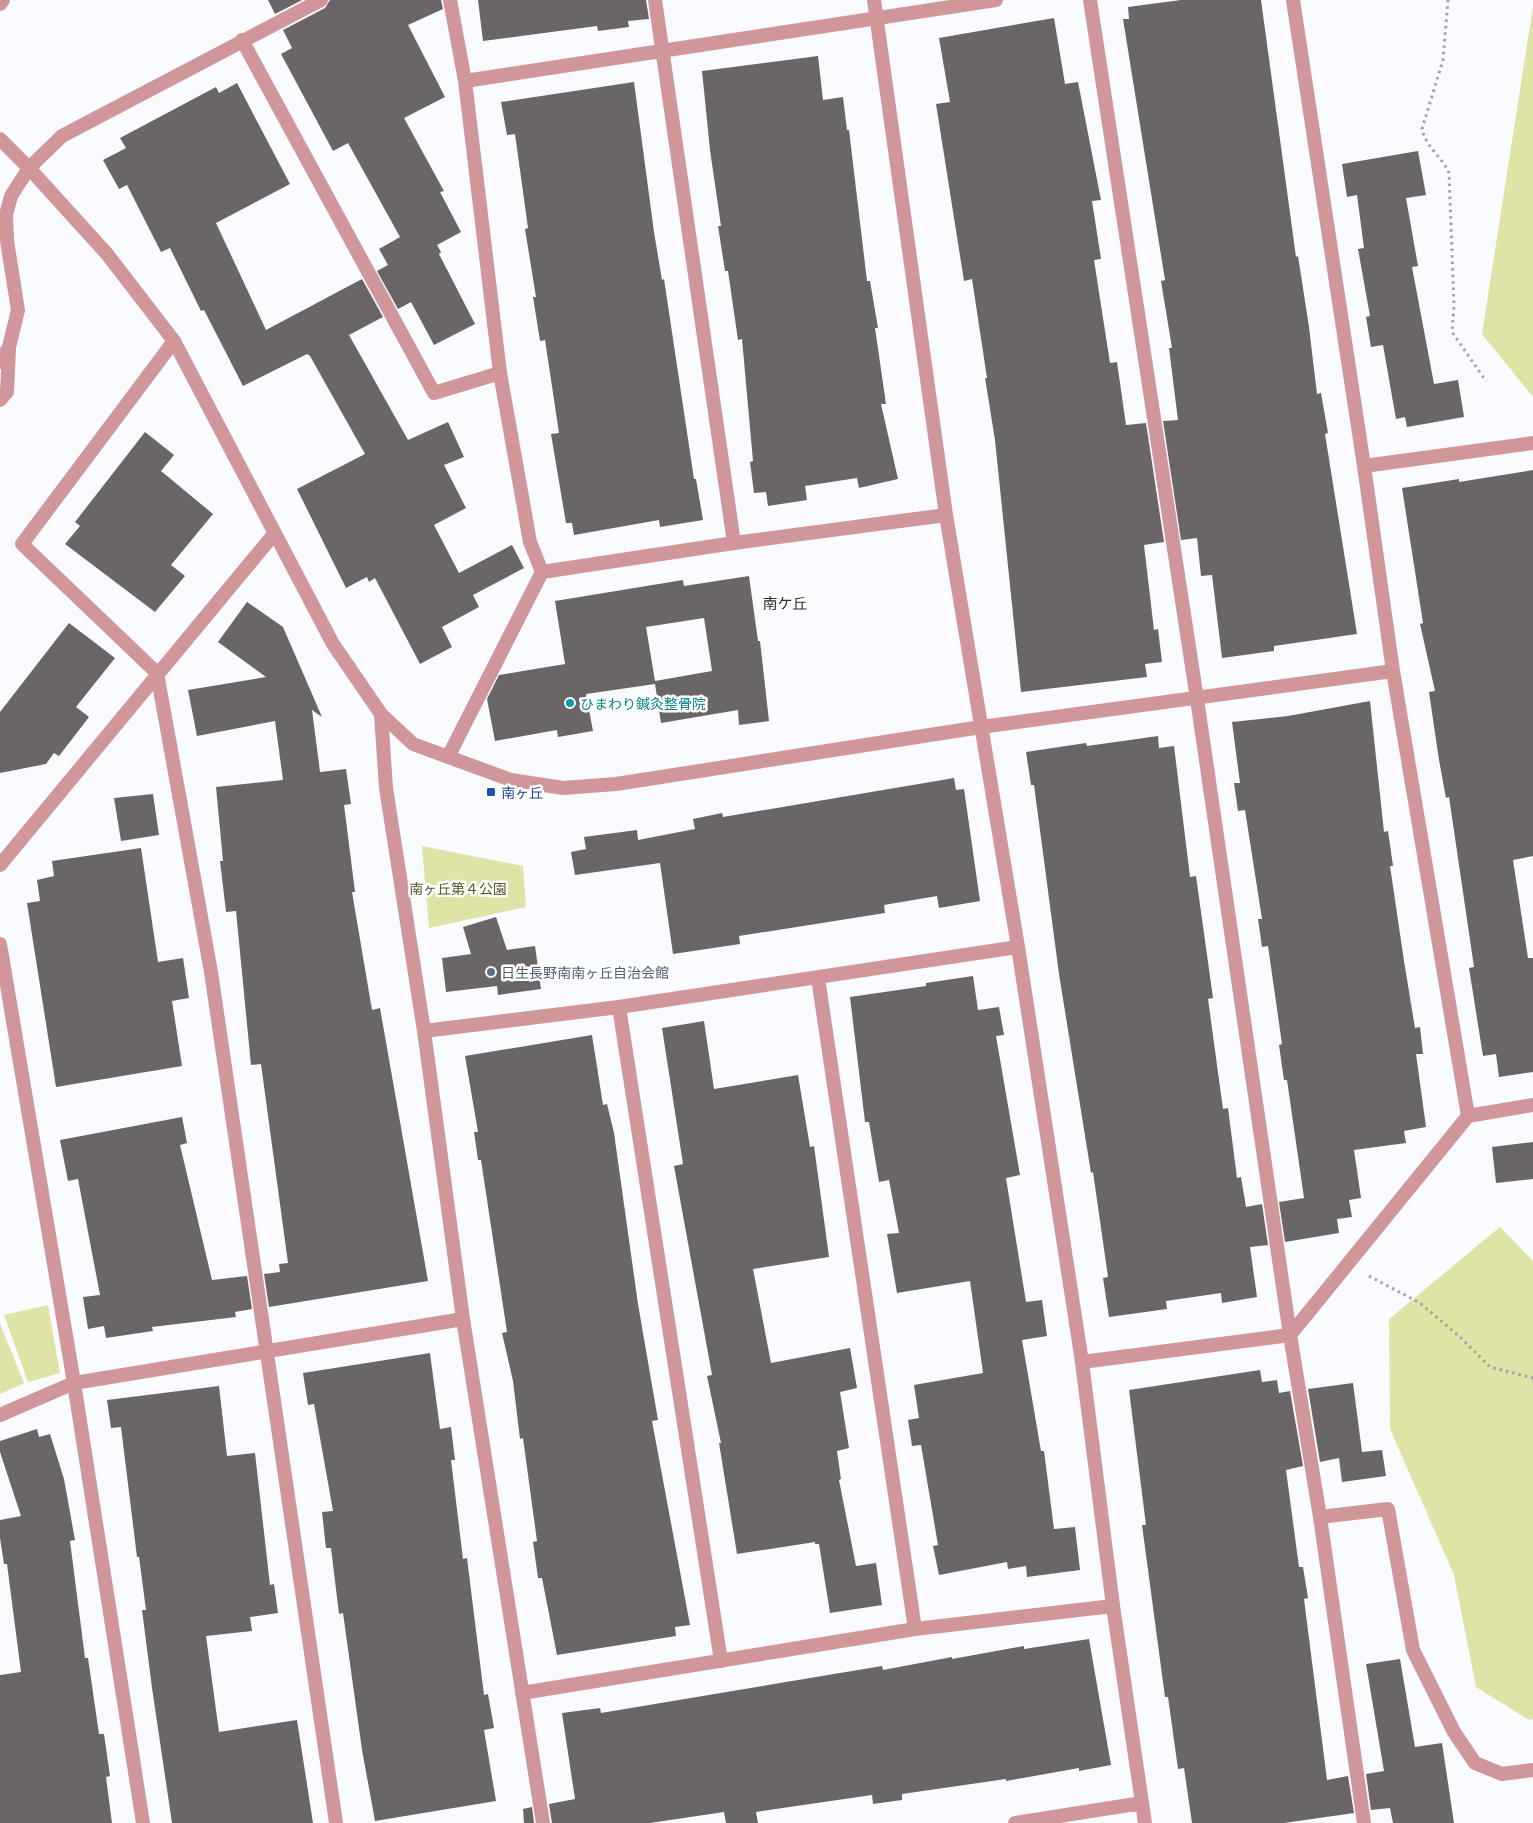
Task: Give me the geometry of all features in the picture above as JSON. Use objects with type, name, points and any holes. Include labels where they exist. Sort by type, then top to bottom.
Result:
[{"type":"street","points":[[0,4],[3,0]]},
{"type":"street","points":[[0,400],[7,392],[10,347],[18,310],[7,241],[6,215],[12,196],[29,168],[62,136],[321,0]]},
{"type":"street","points":[[448,757],[542,572],[530,542],[500,373],[465,81],[450,0]]},
{"type":"street","points":[[655,0],[664,50],[734,543]]},
{"type":"street","points":[[874,0],[946,515],[1018,947],[1082,1362],[1113,1606],[1145,1823]]},
{"type":"street","points":[[465,81],[996,0]]},
{"type":"street","points":[[1090,0],[1197,698],[1290,1335],[1320,1517],[1364,1823]]},
{"type":"street","points":[[1293,0],[1364,466],[1393,671],[1468,1116]]},
{"type":"street","points":[[242,40],[434,393],[500,373]]},
{"type":"street","points":[[0,139],[107,254],[174,340],[333,644],[381,714],[413,744],[511,780],[563,788],[616,784],[980,727],[1393,671]]},
{"type":"street","points":[[174,340],[22,544],[157,673],[210,972],[336,1823]]},
{"type":"street","points":[[0,362],[10,347]]},
{"type":"street","points":[[1364,466],[1533,443]]},
{"type":"street","points":[[542,572],[734,543],[946,515]]},
{"type":"street","points":[[0,865],[274,534]]},
{"type":"street","points":[[381,714],[386,788],[424,1031],[463,1319],[543,1823]]},
{"type":"street","points":[[0,944],[74,1383],[143,1823]]},
{"type":"street","points":[[424,1031],[619,1007],[1018,947]]},
{"type":"street","points":[[818,978],[914,1629]]},
{"type":"street","points":[[619,1007],[721,1661]]},
{"type":"street","points":[[1082,1362],[1290,1335],[1468,1116],[1533,1105]]},
{"type":"street","points":[[0,1415],[74,1383],[463,1319]]},
{"type":"street","points":[[1320,1517],[1388,1509],[1413,1650],[1454,1732],[1475,1763],[1502,1774],[1533,1770]]},
{"type":"street","points":[[522,1694],[914,1629],[1113,1606]]},
{"type":"street","points":[[1015,1823],[1142,1803]]},
{"type":"path","points":[[1448,0],[1443,60],[1422,129],[1424,139],[1444,162],[1449,173],[1454,306],[1452,332],[1486,381]]},
{"type":"path","points":[[1347,1264],[1420,1303],[1460,1337],[1490,1367],[1533,1378]]},
{"type":"green space","points":[[1533,6],[1533,395],[1532,396],[1482,334]]},
{"type":"green space","name":"南ヶ丘第４公園","points":[[422,846],[523,866],[526,907],[429,928]]},
{"type":"green space","points":[[1500,1227],[1533,1261],[1533,1719],[1529,1720],[1476,1687],[1454,1575],[1390,1429],[1389,1319]]},
{"type":"green space","points":[[48,1305],[60,1373],[28,1382],[4,1315]]},
{"type":"green space","points":[[0,1324],[24,1383],[0,1394]]},
{"type":"building","points":[[268,0],[302,0],[275,14]]},
{"type":"building","points":[[330,0],[441,0],[443,9],[408,25],[445,97],[404,118],[444,191],[440,192],[461,232],[437,245],[441,252],[439,254],[475,324],[434,345],[411,302],[398,309],[377,271],[388,265],[379,249],[400,237],[348,143],[333,151],[281,54],[292,48],[283,30],[325,8]]},
{"type":"building","points":[[478,0],[646,0],[649,19],[628,21],[629,27],[598,31],[597,26],[483,41]]},
{"type":"building","points":[[1181,0],[1261,0],[1296,257],[1298,256],[1309,327],[1317,394],[1321,393],[1328,433],[1325,434],[1357,634],[1274,646],[1274,651],[1222,658],[1212,575],[1201,576],[1197,538],[1181,540],[1163,421],[1178,420],[1169,348],[1172,348],[1161,281],[1165,280],[1123,19],[1129,19],[1128,7]]},
{"type":"building","points":[[1054,18],[1065,84],[1078,82],[1101,200],[1092,201],[1101,259],[1094,260],[1110,363],[1117,362],[1126,425],[1146,423],[1164,542],[1144,545],[1154,630],[1158,629],[1162,662],[1145,664],[1147,677],[1021,692],[995,440],[985,378],[987,378],[972,279],[964,281],[936,104],[950,102],[939,38]]},
{"type":"building","points":[[818,56],[823,100],[843,97],[847,130],[849,130],[867,281],[870,281],[878,328],[875,328],[886,404],[881,404],[898,479],[859,488],[857,478],[805,486],[807,500],[768,506],[766,492],[754,493],[750,462],[753,461],[742,339],[738,340],[728,271],[725,271],[718,226],[721,226],[710,150],[702,71]]},
{"type":"building","points":[[634,82],[654,232],[662,280],[664,279],[694,479],[696,479],[703,520],[660,527],[659,520],[574,535],[572,523],[566,523],[551,434],[559,433],[545,340],[540,341],[533,297],[536,297],[525,229],[528,228],[515,134],[507,135],[501,102]]},
{"type":"building","points":[[237,83],[290,184],[216,223],[266,330],[362,279],[383,317],[349,335],[408,440],[448,422],[464,457],[444,465],[466,508],[434,525],[459,573],[512,545],[524,568],[473,595],[479,607],[442,627],[452,647],[420,664],[375,578],[369,582],[367,577],[346,588],[297,489],[365,454],[310,356],[307,354],[243,386],[204,310],[201,311],[170,248],[161,252],[127,185],[119,189],[103,160],[126,148],[120,138],[216,87],[219,93]]},
{"type":"building","points":[[1418,151],[1426,195],[1406,198],[1418,266],[1412,267],[1434,384],[1458,380],[1464,417],[1407,427],[1405,417],[1396,419],[1383,345],[1371,347],[1366,317],[1370,316],[1358,249],[1364,248],[1357,195],[1347,197],[1342,164]]},
{"type":"building","points":[[145,432],[174,455],[161,471],[213,514],[171,565],[185,576],[155,612],[65,544],[80,526],[75,522]]},
{"type":"building","points":[[1533,470],[1533,856],[1513,860],[1528,958],[1533,958],[1533,1072],[1499,1077],[1496,1054],[1483,1056],[1469,968],[1474,967],[1449,797],[1446,798],[1429,692],[1435,691],[1420,624],[1423,623],[1402,488],[1459,479],[1459,482]]},
{"type":"building","points":[[749,576],[758,641],[760,641],[769,721],[739,725],[738,710],[661,723],[655,684],[586,694],[593,731],[558,737],[557,730],[495,741],[487,699],[499,675],[565,664],[555,601],[683,580],[684,586]],"holes":[[[704,618],[712,671],[655,681],[646,627]]]},
{"type":"building","points":[[247,602],[283,627],[322,717],[312,710],[320,772],[346,769],[351,804],[344,805],[355,892],[352,892],[372,1010],[380,1008],[428,1281],[269,1307],[264,1274],[280,1272],[279,1264],[288,1263],[261,1064],[251,1065],[236,911],[226,912],[220,861],[223,861],[216,787],[283,780],[275,721],[197,736],[188,690],[266,677],[218,642]]},
{"type":"building","points":[[69,623],[115,658],[76,707],[89,717],[59,756],[54,753],[46,764],[0,773],[0,712]]},
{"type":"building","points":[[1370,701],[1384,832],[1388,831],[1393,866],[1390,866],[1415,1028],[1420,1027],[1423,1054],[1416,1054],[1426,1127],[1404,1131],[1406,1143],[1354,1150],[1361,1198],[1349,1200],[1352,1217],[1337,1219],[1339,1233],[1285,1242],[1279,1202],[1304,1198],[1287,1080],[1284,1080],[1279,1045],[1282,1044],[1268,946],[1262,947],[1258,919],[1262,919],[1245,810],[1238,811],[1234,783],[1240,783],[1232,722],[1288,716]]},
{"type":"building","points":[[1158,736],[1159,748],[1174,746],[1190,877],[1196,876],[1213,998],[1208,999],[1223,1109],[1228,1108],[1237,1178],[1241,1177],[1246,1207],[1262,1204],[1268,1245],[1250,1247],[1257,1297],[1222,1303],[1221,1293],[1166,1301],[1167,1309],[1109,1317],[1103,1278],[1108,1277],[1093,1172],[1091,1173],[1059,974],[1034,785],[1031,785],[1026,752],[1086,743],[1087,746]]},
{"type":"building","points":[[954,778],[956,790],[964,789],[980,901],[939,908],[937,896],[884,905],[885,913],[739,936],[740,944],[673,954],[660,863],[575,875],[571,852],[586,849],[584,837],[637,830],[638,840],[695,829],[693,819],[722,813],[723,817]]},
{"type":"building","points":[[153,794],[159,835],[121,841],[114,798]]},
{"type":"building","points":[[141,848],[158,962],[183,958],[189,998],[172,1001],[182,1066],[56,1087],[27,903],[40,901],[37,880],[54,876],[52,861]]},
{"type":"building","name":"日生長野南南ヶ丘自治会館","points":[[496,917],[507,950],[535,946],[541,989],[498,995],[497,986],[446,992],[442,958],[471,954],[463,927]]},
{"type":"building","points":[[973,976],[978,1010],[999,1007],[1004,1035],[996,1036],[1020,1175],[1006,1178],[1026,1302],[1042,1300],[1047,1336],[1022,1340],[1041,1451],[1044,1451],[1054,1529],[1075,1527],[1080,1570],[1027,1577],[1026,1566],[1008,1569],[1007,1562],[939,1575],[933,1546],[938,1545],[921,1445],[912,1446],[908,1420],[919,1418],[914,1385],[983,1373],[970,1281],[897,1293],[887,1234],[899,1233],[889,1180],[879,1182],[869,1122],[865,1122],[850,997],[926,986],[926,983]]},
{"type":"building","points":[[704,1021],[714,1089],[798,1075],[810,1147],[814,1146],[829,1257],[753,1269],[771,1363],[850,1348],[857,1388],[840,1392],[849,1448],[837,1451],[841,1479],[839,1480],[856,1566],[876,1563],[882,1605],[830,1613],[819,1544],[815,1544],[815,1542],[737,1554],[719,1443],[721,1443],[707,1376],[712,1375],[674,1166],[683,1164],[662,1028]]},
{"type":"building","points":[[592,1035],[603,1105],[607,1104],[614,1133],[638,1304],[658,1420],[652,1421],[690,1625],[675,1627],[676,1636],[557,1655],[542,1578],[538,1578],[533,1542],[537,1541],[523,1438],[520,1439],[513,1381],[502,1333],[507,1332],[481,1160],[478,1160],[474,1132],[478,1132],[465,1056]]},
{"type":"building","points":[[182,1117],[187,1143],[180,1145],[212,1280],[247,1276],[252,1309],[235,1312],[236,1317],[152,1327],[153,1331],[106,1338],[104,1326],[88,1329],[83,1297],[100,1295],[78,1179],[68,1181],[60,1140]]},
{"type":"building","points":[[1533,1142],[1533,1179],[1496,1183],[1492,1147]]},
{"type":"building","points":[[430,1353],[440,1429],[451,1427],[455,1460],[451,1460],[463,1559],[467,1558],[484,1695],[488,1694],[494,1728],[484,1730],[496,1801],[375,1821],[362,1750],[343,1613],[339,1614],[331,1548],[326,1548],[322,1512],[333,1511],[314,1404],[308,1405],[303,1373]]},
{"type":"building","points":[[1260,1370],[1262,1382],[1277,1380],[1279,1393],[1290,1391],[1303,1466],[1286,1470],[1299,1567],[1303,1567],[1308,1598],[1304,1599],[1327,1780],[1348,1776],[1354,1813],[1284,1823],[1192,1823],[1184,1768],[1178,1769],[1168,1697],[1165,1697],[1142,1525],[1146,1525],[1129,1390]]},
{"type":"building","points":[[1353,1383],[1362,1452],[1382,1450],[1386,1476],[1342,1482],[1339,1458],[1320,1462],[1308,1389]]},
{"type":"building","points":[[219,1386],[227,1456],[255,1453],[270,1585],[274,1584],[278,1613],[250,1617],[252,1631],[206,1636],[219,1732],[297,1720],[313,1823],[172,1823],[152,1688],[142,1610],[146,1610],[139,1557],[137,1557],[121,1427],[111,1428],[107,1400]]},
{"type":"building","points":[[37,1429],[39,1437],[50,1434],[64,1479],[75,1540],[70,1541],[85,1658],[88,1658],[99,1734],[104,1734],[110,1776],[106,1777],[112,1823],[0,1823],[0,1675],[21,1672],[7,1564],[4,1564],[0,1538],[0,1520],[21,1516],[0,1452],[0,1441]]},
{"type":"building","points":[[1089,1639],[1111,1765],[1079,1771],[1079,1768],[1006,1781],[1006,1779],[902,1794],[902,1800],[873,1804],[872,1795],[756,1812],[758,1823],[726,1823],[724,1812],[650,1823],[552,1823],[549,1804],[575,1799],[562,1713],[600,1708],[601,1713],[882,1666],[883,1670],[1024,1646],[1024,1649]]},
{"type":"building","points":[[1400,1659],[1415,1747],[1442,1743],[1454,1823],[1393,1823],[1390,1808],[1371,1810],[1366,1774],[1384,1771],[1366,1664]]},
{"type":"building","points":[[532,1807],[534,1823],[524,1823],[523,1809]]},
{"type":"place","name":"ひまわり鍼灸整骨院","points":[[570,703]]},
{"type":"place","name":"南ヶ丘","points":[[491,792]]},
{"type":"place","name":"日生長野南南ヶ丘自治会館","points":[[491,972]]},
{"type":"district","name":"南ケ丘","points":[[785,603]]}]
